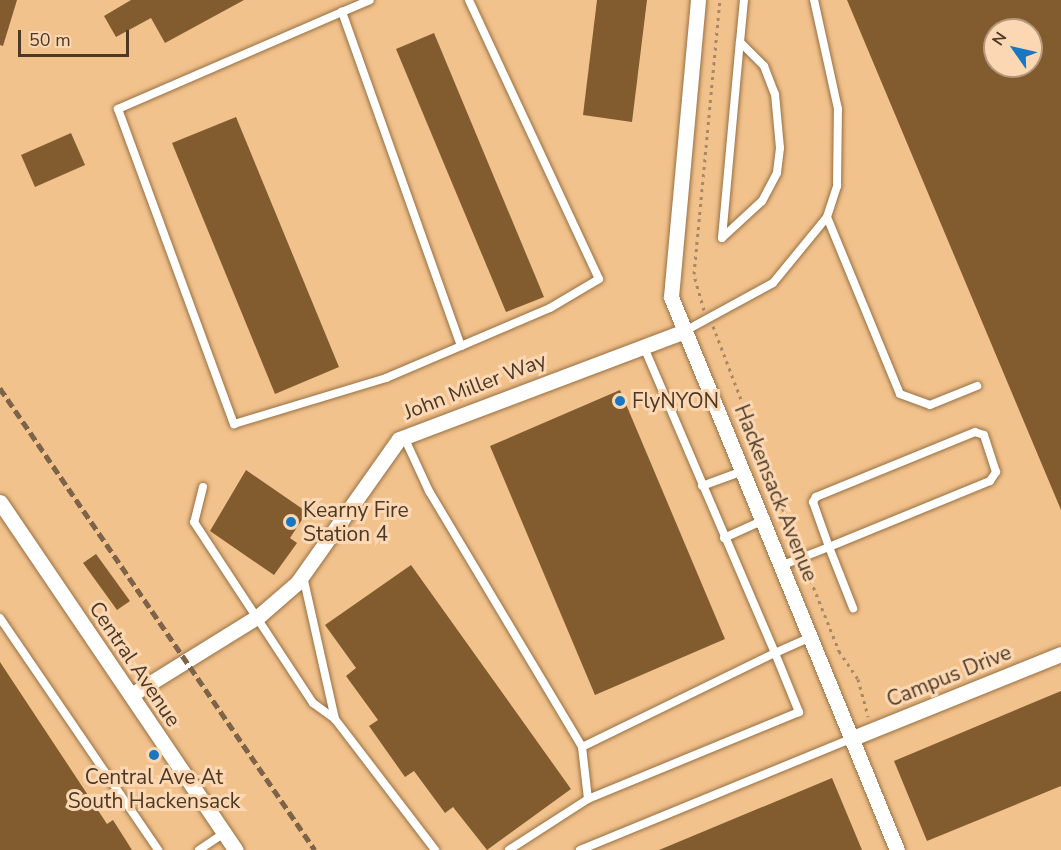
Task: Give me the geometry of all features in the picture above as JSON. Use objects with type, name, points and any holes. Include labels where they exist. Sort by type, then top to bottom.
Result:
[{"type":"street","name":"Hackensack Avenue","points":[[698,0],[670,263],[671,297],[745,470],[897,850]]},
{"type":"street","name":"John Miller Way","points":[[131,695],[256,618],[302,574],[404,437],[643,344],[685,331]]},
{"type":"street","name":"Central Avenue","points":[[0,502],[236,850]]},
{"type":"street","name":"Campus Drive","points":[[853,738],[1061,654]]},
{"type":"lane","points":[[370,0],[118,109],[234,424],[386,378],[550,308],[599,279],[469,0]]},
{"type":"lane","points":[[740,42],[764,66],[771,85],[780,148],[777,173],[762,201],[722,238],[740,42],[744,0]]},
{"type":"lane","points":[[685,331],[773,283],[827,217],[837,186],[838,109],[814,0]]},
{"type":"lane","points":[[342,12],[461,346]]},
{"type":"lane","points":[[827,217],[900,394],[930,405],[978,386]]},
{"type":"lane","points":[[509,850],[588,799],[799,712],[723,538],[643,344]]},
{"type":"lane","points":[[783,565],[802,558],[829,547],[990,481],[996,472],[984,435],[975,432],[816,497],[829,547],[853,608]]},
{"type":"lane","points":[[404,437],[429,490],[582,747],[588,799]]},
{"type":"lane","points":[[702,486],[745,470]]},
{"type":"lane","points":[[203,487],[194,522],[313,703],[335,719],[435,850]]},
{"type":"lane","points":[[723,538],[765,519]]},
{"type":"lane","points":[[302,574],[335,719]]},
{"type":"lane","points":[[0,618],[158,850]]},
{"type":"lane","points":[[582,747],[812,637]]},
{"type":"lane","points":[[580,850],[853,738]]},
{"type":"lane","points":[[199,850],[224,833]]},
{"type":"path","points":[[701,305],[694,274],[720,0]]},
{"type":"path","points":[[721,342],[839,651],[858,679],[872,730]]},
{"type":"shaded area","points":[[0,0],[1061,0],[1061,850],[0,850]]},
{"type":"building","points":[[0,0],[17,0],[3,46],[0,45]]},
{"type":"building","points":[[131,0],[244,0],[165,43],[151,18],[116,37],[104,16]]},
{"type":"building","points":[[597,0],[647,0],[632,122],[583,115]]},
{"type":"building","points":[[847,0],[1061,0],[1061,510]]},
{"type":"building","points":[[434,33],[544,297],[506,312],[396,49]]},
{"type":"building","points":[[236,117],[339,367],[275,394],[172,143]]},
{"type":"building","points":[[71,133],[85,165],[35,187],[21,155]]},
{"type":"building","points":[[620,390],[725,639],[595,695],[490,446]]},
{"type":"building","points":[[246,470],[307,512],[290,538],[297,543],[274,575],[210,531]]},
{"type":"building","points":[[96,554],[130,601],[117,610],[83,563]]},
{"type":"building","points":[[411,565],[571,789],[487,850],[453,807],[445,813],[414,771],[405,777],[369,726],[378,720],[346,676],[356,668],[325,625]]},
{"type":"building","points":[[0,662],[107,824],[113,820],[132,850],[0,850]]},
{"type":"building","points":[[1061,691],[1061,786],[927,841],[894,761]]},
{"type":"building","points":[[832,778],[862,850],[659,850]]},
{"type":"railway","points":[[0,388],[315,850]]},
{"type":"place","name":"FlyNYON","points":[[620,401]]},
{"type":"place","name":"Kearny Fire Station 4","points":[[291,522]]},
{"type":"place","name":"Central Ave At South Hackensack","points":[[154,755]]}]
